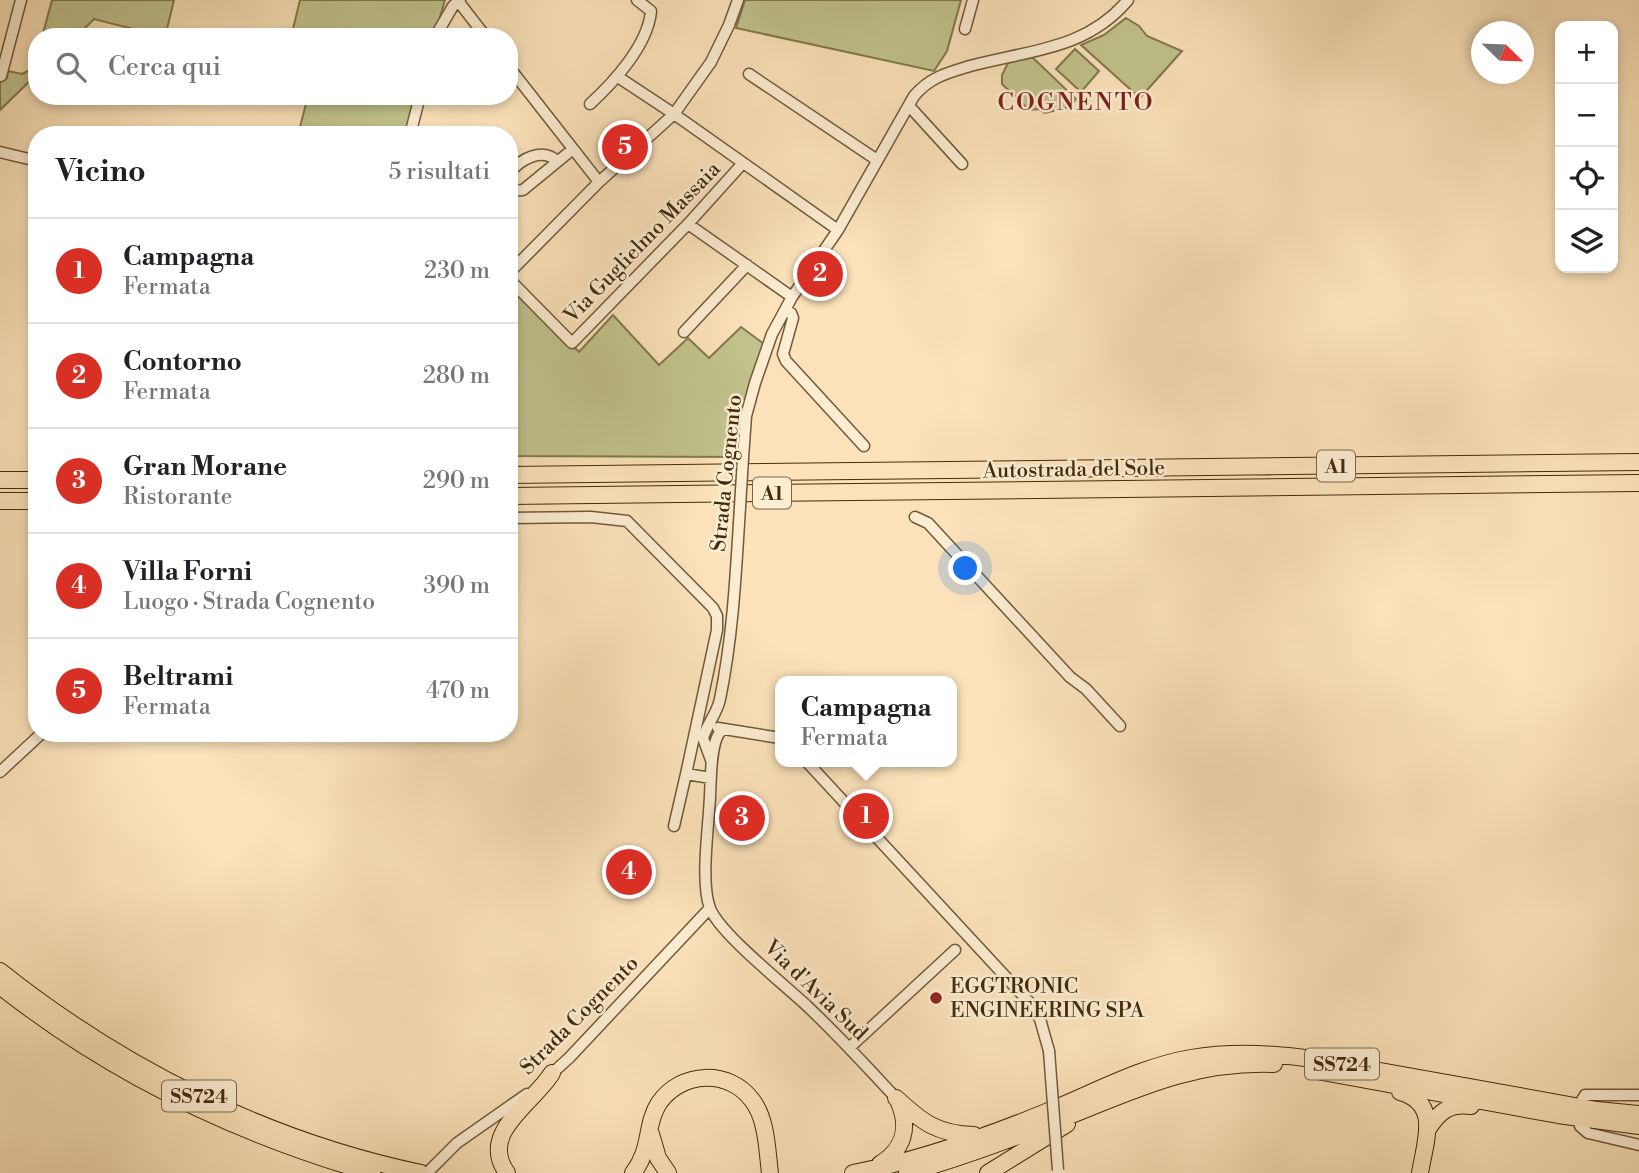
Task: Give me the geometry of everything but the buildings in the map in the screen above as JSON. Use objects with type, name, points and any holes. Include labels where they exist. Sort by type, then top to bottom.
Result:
[{"type":"highway","name":"Autostrada del Sole","points":[[518,475],[1639,462]]},
{"type":"highway","points":[[0,480],[28,480]]},
{"type":"highway","name":"Autostrada del Sole","points":[[518,496],[1639,483]]},
{"type":"highway","points":[[0,501],[28,501]]},
{"type":"highway","name":"SS724","points":[[0,971],[79,1030],[187,1091],[286,1134],[351,1155],[426,1171]]},
{"type":"highway","name":"SS724","points":[[0,986],[123,1071],[176,1099],[281,1144],[372,1173]]},
{"type":"highway","name":"SS724","points":[[907,1173],[964,1155],[1166,1065],[1189,1058],[1248,1053],[1313,1059],[1597,1110],[1639,1114]]},
{"type":"highway","name":"SS724","points":[[853,1173],[905,1161],[1195,1070],[1249,1064],[1296,1067],[1559,1115],[1639,1126]]},
{"type":"highway","points":[[508,1173],[499,1158],[498,1144],[501,1135],[513,1118],[543,1088],[552,1073]]},
{"type":"highway","points":[[1343,1076],[1406,1094],[1416,1099],[1424,1108],[1428,1129],[1420,1173]]},
{"type":"highway","points":[[633,1173],[645,1155],[654,1113],[669,1091],[701,1077],[728,1081],[753,1101],[763,1123],[770,1173]]},
{"type":"highway","points":[[988,1173],[1127,1090]]},
{"type":"highway","points":[[896,1098],[936,1129],[961,1135],[987,1135]]},
{"type":"highway","points":[[872,1170],[887,1160],[901,1144],[905,1121],[896,1098]]},
{"type":"highway","points":[[1428,1129],[1439,1112],[1452,1106],[1559,1115]]},
{"type":"highway","points":[[650,1132],[658,1158],[668,1173]]},
{"type":"street","points":[[1,76],[21,0]]},
{"type":"street","points":[[590,104],[618,77],[650,25],[651,11],[637,0]]},
{"type":"street","points":[[518,264],[599,182],[674,114],[711,62],[738,0]]},
{"type":"street","points":[[965,29],[973,0]]},
{"type":"street","name":"Strada Cognento","points":[[711,774],[703,738],[716,714],[734,600],[746,416],[772,334],[785,311],[789,294],[838,230],[914,96],[933,78],[1002,58],[1052,48],[1094,31],[1106,23],[1128,0]]},
{"type":"street","points":[[441,28],[459,1],[479,28]]},
{"type":"street","points":[[749,74],[877,160]]},
{"type":"street","points":[[618,77],[838,230]]},
{"type":"street","points":[[518,79],[599,182]]},
{"type":"street","points":[[412,126],[418,105]]},
{"type":"street","points":[[910,107],[962,164]]},
{"type":"street","points":[[518,190],[523,190],[573,149]]},
{"type":"street","points":[[0,152],[28,159]]},
{"type":"street","points":[[518,166],[541,153],[557,160]]},
{"type":"street","name":"Via Guglielmo Massaia","points":[[518,288],[572,343],[688,224],[743,163]]},
{"type":"street","points":[[688,224],[789,294]]},
{"type":"street","points":[[684,332],[747,265]]},
{"type":"street","points":[[785,311],[791,313],[793,318],[783,354],[786,361],[864,446]]},
{"type":"street","points":[[518,518],[591,517],[627,521],[717,616],[718,630],[674,826]]},
{"type":"street","points":[[915,517],[928,523],[1070,677],[1086,689],[1120,726]]},
{"type":"street","name":"Strada Cognento","points":[[426,1171],[457,1143],[552,1073],[710,908],[706,887],[711,774],[714,741],[720,729],[716,714]]},
{"type":"street","points":[[720,729],[775,737]]},
{"type":"street","points":[[0,772],[32,742]]},
{"type":"street","points":[[812,767],[1029,1002],[1040,1019],[1049,1051],[1058,1171]]},
{"type":"street","points":[[686,774],[711,774]]},
{"type":"street","name":"Via d'Avia Sud","points":[[710,908],[731,935],[808,1007],[896,1098]]},
{"type":"street","points":[[849,1048],[956,950]]},
{"type":"street","points":[[1582,1100],[1585,1096],[1639,1095]]},
{"type":"street","points":[[1580,1126],[1588,1133],[1639,1144]]},
{"type":"green space","points":[[52,0],[174,0],[167,28],[130,28],[94,19],[85,28],[44,28]]},
{"type":"green space","points":[[300,0],[445,0],[437,28],[293,28]]},
{"type":"green space","points":[[745,0],[961,0],[947,51],[934,71],[736,28]]},
{"type":"green space","points":[[1126,18],[1139,26],[1147,36],[1182,51],[1140,98],[1081,45],[1104,35]]},
{"type":"green space","points":[[1075,49],[1099,71],[1081,92],[1056,69]]},
{"type":"green space","points":[[1030,55],[1076,99],[1069,107],[1045,113],[1039,109],[1029,110],[1002,84],[1002,75],[1009,61]]},
{"type":"green space","points":[[8,71],[22,74],[28,71],[28,83],[0,110],[0,76],[7,78]]},
{"type":"green space","points":[[306,105],[416,105],[410,126],[300,126]]},
{"type":"green space","points":[[518,288],[579,352],[613,315],[659,365],[688,338],[709,358],[741,327],[764,344],[749,399],[742,457],[518,456]]},
{"type":"place","name":"Beltrami","points":[[625,147]]},
{"type":"place","name":"Contorno","points":[[820,274]]},
{"type":"place","name":"Campagna","points":[[866,816]]},
{"type":"place","name":"Gran Morane","points":[[742,818]]},
{"type":"place","name":"Villa Forni","points":[[629,872]]},
{"type":"place","name":"EGGTRONIC ENGINEERING SPA","points":[[936,998]]},
{"type":"district","name":"COGNENTO","points":[[1076,102]]}]
